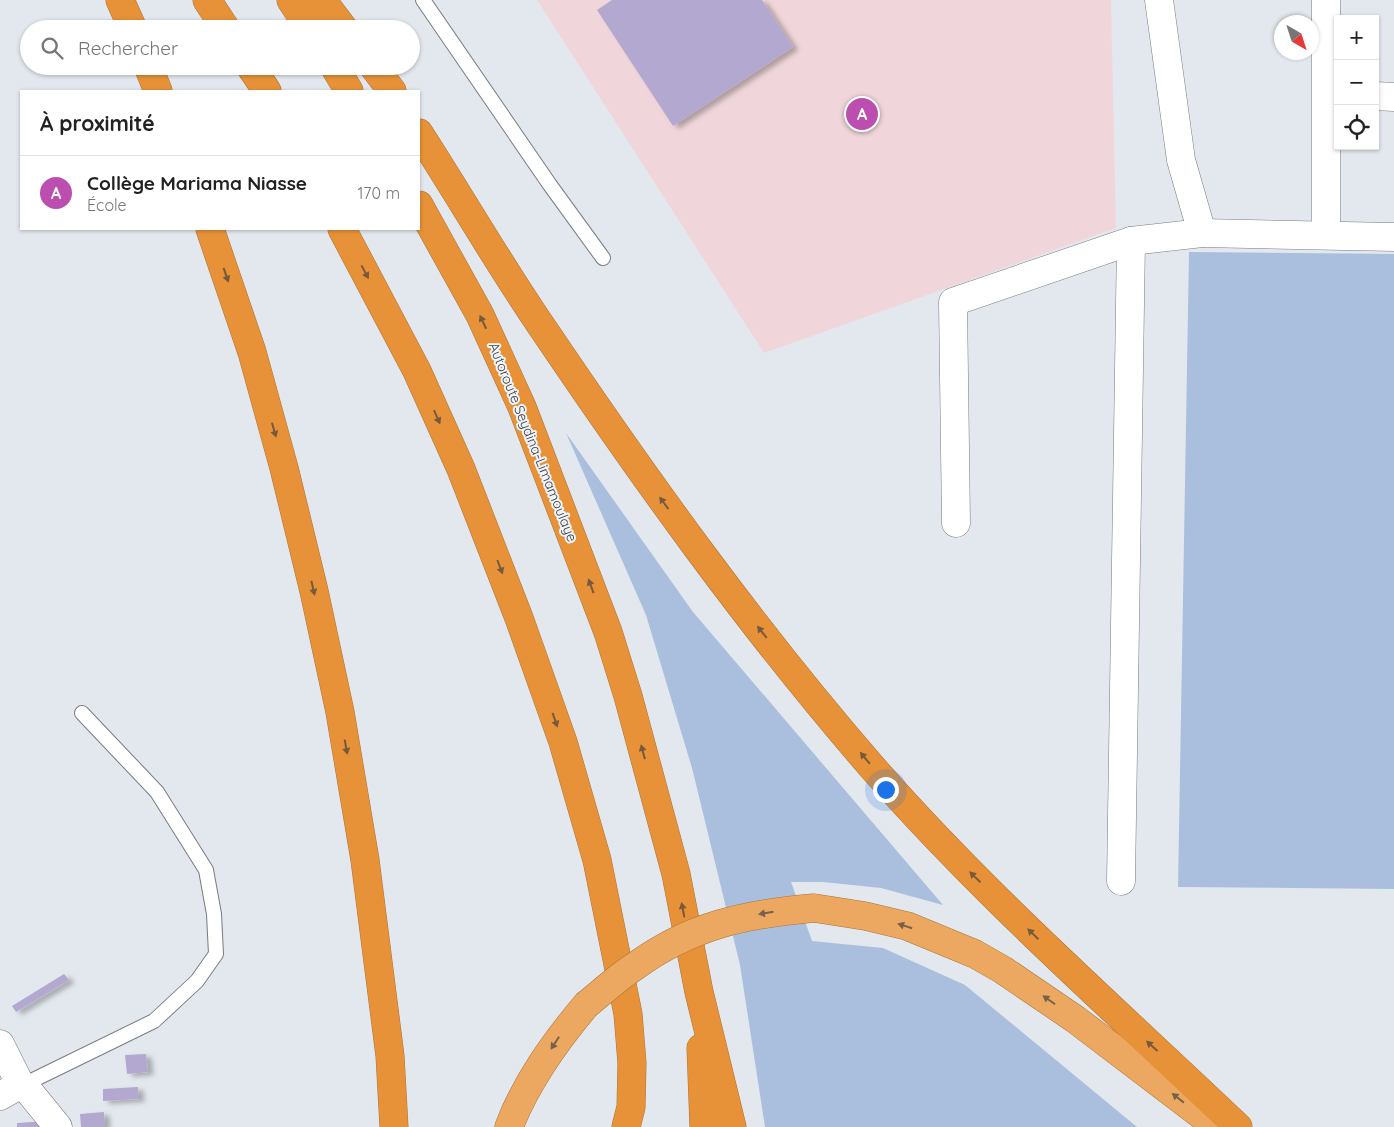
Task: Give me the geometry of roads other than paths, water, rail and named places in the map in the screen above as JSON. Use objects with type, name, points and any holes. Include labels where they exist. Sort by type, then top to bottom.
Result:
[{"type":"highway","points":[[120,0],[129,20]]},
{"type":"highway","points":[[207,0],[220,20]]},
{"type":"highway","points":[[291,0],[304,20]]},
{"type":"highway","points":[[322,0],[337,20]]},
{"type":"highway","points":[[152,75],[158,90]]},
{"type":"highway","points":[[256,75],[265,90]]},
{"type":"highway","points":[[339,75],[348,90]]},
{"type":"highway","points":[[380,75],[391,90]]},
{"type":"highway","points":[[420,135],[542,328],[644,476],[710,566],[810,693],[872,768],[960,862],[1103,1001],[1238,1127]]},
{"type":"highway","name":"Autoroute Seydina-Limamoulaye","points":[[420,207],[480,315],[522,407],[608,632],[628,696],[676,874],[699,992]]},
{"type":"highway","points":[[210,230],[252,352],[284,468],[314,591],[340,712],[365,860],[390,1056],[394,1127]]},
{"type":"highway","points":[[343,230],[417,371],[461,470],[519,618],[563,742],[597,860],[628,1014],[632,1063],[631,1107],[626,1127]]},
{"type":"highway","points":[[509,1127],[518,1105],[558,1038],[586,1005],[634,966],[667,946],[704,928],[741,918],[814,908],[865,916],[907,926],[949,942],[982,958],[1075,1019],[1218,1127]]},
{"type":"highway","points":[[699,992],[704,1127]]},
{"type":"highway","points":[[699,992],[732,1127]]},
{"type":"street","points":[[1159,0],[1181,160],[1202,233]]},
{"type":"street","points":[[1326,0],[1332,96],[1326,235]]},
{"type":"street","points":[[1379,96],[1394,97]]},
{"type":"street","points":[[956,523],[953,302],[1131,241],[1202,233],[1394,237]]},
{"type":"street","points":[[1120,881],[1131,241]]},
{"type":"street","points":[[0,1044],[11,1091],[27,1089],[58,1127]]},
{"type":"lane","points":[[423,0],[550,185],[603,258]]},
{"type":"lane","points":[[11,1091],[154,1021],[197,981],[216,954],[214,914],[206,870],[157,792],[82,714]]},
{"type":"place","name":"Collège Mariama Niasse","points":[[862,114]]}]
